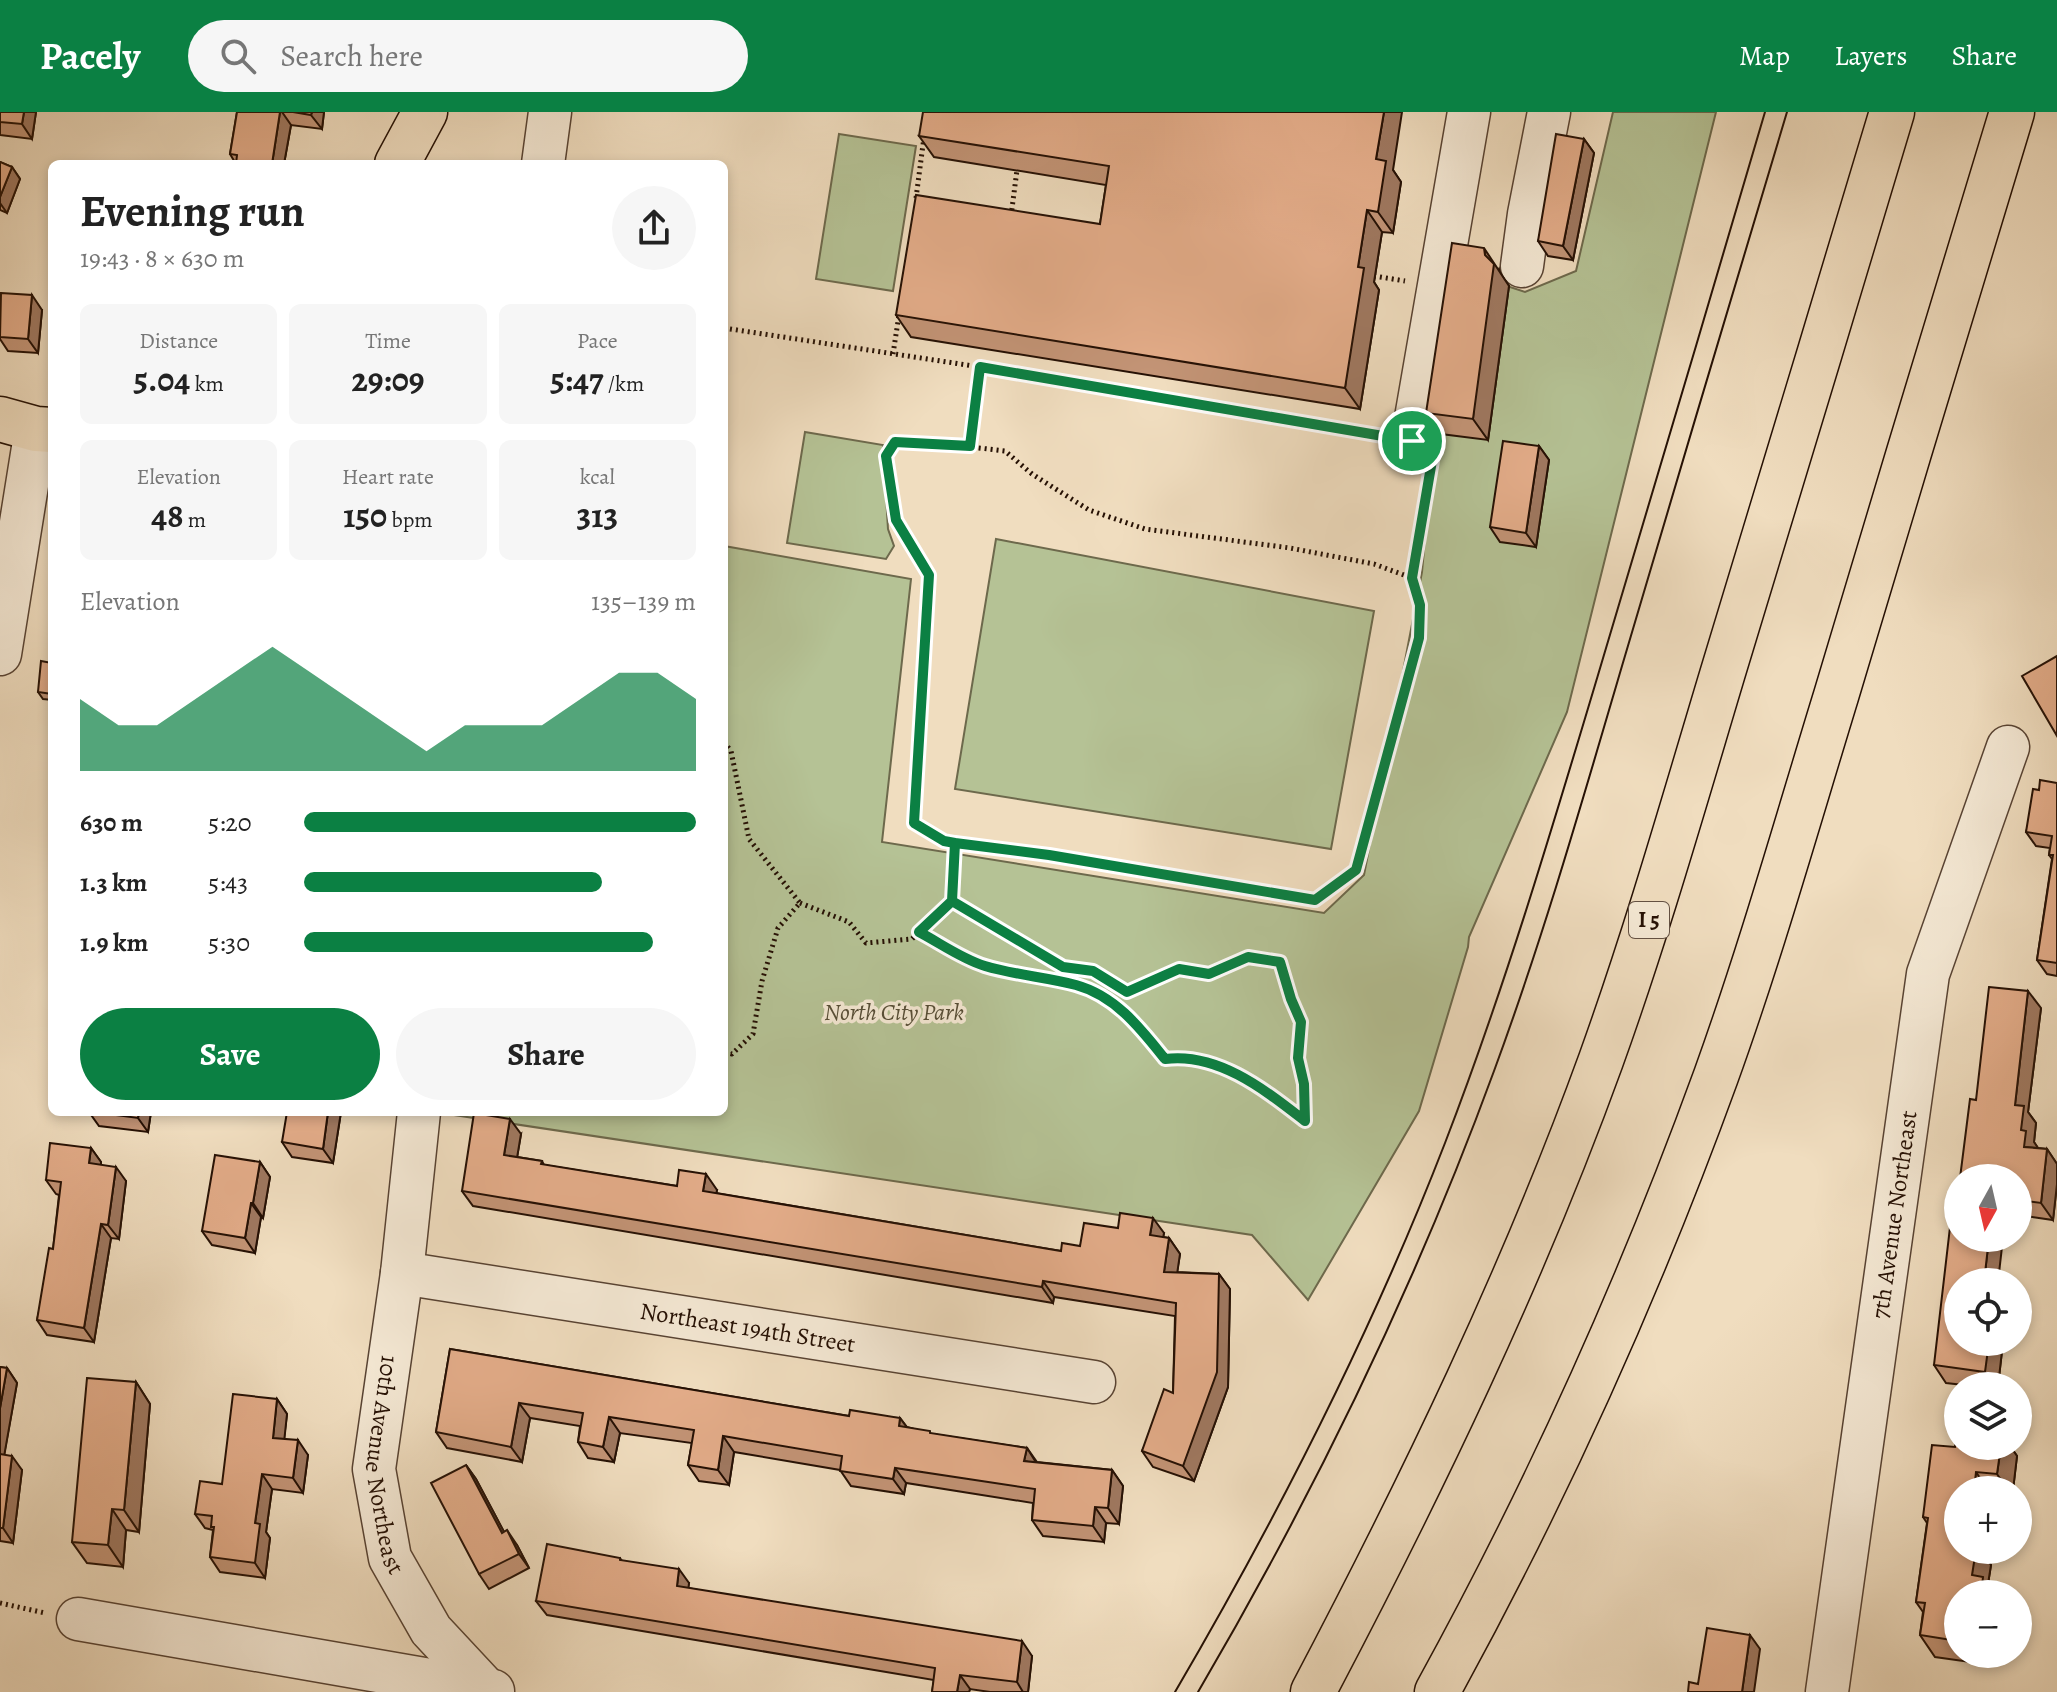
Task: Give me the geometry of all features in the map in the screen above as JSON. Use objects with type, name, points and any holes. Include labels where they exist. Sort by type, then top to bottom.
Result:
[{"type":"main road","points":[[399,160],[425,112]]},
{"type":"main road","name":"I 5","points":[[1313,1692],[1389,1547],[1469,1382],[1554,1182],[1600,1062],[1651,915],[1892,112]]},
{"type":"main road","points":[[1437,1692],[1554,1467],[1628,1300],[1717,1073],[1774,901],[2012,112]]},
{"type":"street","points":[[544,160],[550,112]]},
{"type":"street","points":[[1412,441],[1469,112]]},
{"type":"street","points":[[1522,266],[1549,112]]},
{"type":"street","points":[[0,654],[29,426]]},
{"type":"street","name":"7th Avenue Northeast","points":[[1827,1692],[1928,974],[2008,747]]},
{"type":"street","name":"10th Avenue Northeast","points":[[419,1116],[402,1273],[374,1469],[390,1558],[431,1630],[492,1691]]},
{"type":"street","name":"Northeast 194th Street","points":[[402,1273],[1094,1382]]},
{"type":"street","points":[[78,1619],[492,1691]]},
{"type":"path","points":[[915,203],[926,127]]},
{"type":"path","points":[[1009,228],[1017,170]]},
{"type":"path","points":[[1363,275],[1439,286]]},
{"type":"path","points":[[893,354],[900,309]]},
{"type":"path","points":[[728,329],[1435,443],[1412,578],[1420,605],[1419,638],[1356,870],[1315,900],[1049,855],[944,841],[914,823],[929,575],[896,520],[886,456],[895,442],[1005,451],[1032,474],[1089,510],[1145,529],[1290,548],[1374,564],[1412,578]]},
{"type":"path","points":[[970,446],[980,367]]},
{"type":"path","points":[[728,747],[749,839],[800,903],[849,922],[866,943],[912,939],[952,901],[955,843]]},
{"type":"path","points":[[919,932],[981,965],[1030,978],[1078,985],[1114,1004],[1137,1023],[1165,1059],[1183,1057],[1241,1075],[1305,1121],[1304,1084],[1298,1058],[1301,1022],[1280,962],[1248,957],[1209,974],[1179,969],[1127,992],[1093,971],[1063,967],[952,901]]},
{"type":"path","points":[[728,1053],[732,1054],[753,1034],[762,981],[778,928],[800,903]]},
{"type":"path","points":[[0,1603],[78,1619]]},
{"type":"green space","name":"North City Park","points":[[1613,112],[1716,112],[1567,712],[1469,937],[1419,1111],[1308,1300],[1252,1235],[461,1116],[728,1116],[728,547],[911,579],[882,842],[1324,913],[1364,875],[1422,572],[1435,429],[1498,283],[1525,292],[1576,271]]},
{"type":"green space","points":[[839,134],[916,146],[893,291],[816,279]]},
{"type":"green space","points":[[805,432],[883,445],[888,529],[894,546],[886,559],[787,543]]},
{"type":"green space","points":[[996,539],[1374,611],[1331,849],[955,789]]},
{"type":"building","points":[[0,112],[24,112],[22,124],[0,122]]},
{"type":"building","points":[[237,112],[280,112],[273,160],[236,160],[237,155],[230,154]]},
{"type":"building","points":[[923,112],[1384,112],[1376,159],[1386,161],[1378,212],[1367,210],[1358,267],[1364,268],[1345,388],[896,315],[916,195],[1100,224],[1109,166],[919,136]]},
{"type":"building","points":[[1556,134],[1584,139],[1563,246],[1538,241]]},
{"type":"building","points":[[0,162],[12,167],[0,197]]},
{"type":"building","points":[[1452,243],[1484,248],[1485,255],[1494,264],[1473,419],[1426,413]]},
{"type":"building","points":[[1,293],[32,295],[28,339],[0,337]]},
{"type":"building","points":[[1503,441],[1539,446],[1526,533],[1490,527]]},
{"type":"building","points":[[2057,656],[2057,736],[2022,676]]},
{"type":"building","points":[[41,661],[48,662],[48,693],[38,692]]},
{"type":"building","points":[[2040,780],[2057,783],[2057,963],[2037,960],[2053,855],[2049,855],[2052,836],[2026,832],[2033,789],[2039,790]]},
{"type":"building","points":[[1989,987],[2028,991],[2015,1105],[2024,1106],[2021,1130],[2026,1131],[2024,1147],[2047,1149],[2041,1203],[2032,1202],[2032,1164],[1962,1164],[1970,1099],[1976,1100]]},
{"type":"building","points":[[286,1116],[327,1116],[323,1149],[282,1142]]},
{"type":"building","points":[[474,1116],[492,1116],[510,1119],[504,1155],[542,1161],[541,1164],[677,1186],[679,1170],[706,1174],[703,1191],[1061,1251],[1062,1243],[1080,1246],[1084,1223],[1118,1228],[1120,1213],[1153,1218],[1150,1235],[1169,1238],[1164,1272],[1219,1274],[1217,1372],[1183,1466],[1142,1451],[1164,1389],[1173,1393],[1176,1303],[1043,1281],[1042,1287],[462,1191]]},
{"type":"building","points":[[50,1143],[91,1148],[89,1163],[116,1167],[108,1225],[101,1224],[84,1328],[37,1320],[49,1248],[53,1249],[61,1182],[46,1180]]},
{"type":"building","points":[[215,1155],[260,1162],[245,1238],[202,1231]]},
{"type":"building","points":[[1947,1252],[1987,1252],[1986,1268],[1945,1268]]},
{"type":"building","points":[[1944,1279],[1944,1356],[1987,1356],[1985,1372],[1934,1365]]},
{"type":"building","points":[[450,1349],[849,1416],[850,1410],[900,1418],[899,1426],[1027,1448],[1024,1461],[1112,1470],[1108,1508],[1095,1507],[1093,1526],[1032,1520],[1035,1489],[895,1468],[893,1479],[840,1471],[842,1456],[723,1436],[718,1470],[688,1465],[694,1430],[609,1417],[603,1447],[578,1442],[583,1413],[519,1403],[511,1447],[436,1432]]},
{"type":"building","points":[[0,1367],[7,1368],[0,1408]]},
{"type":"building","points":[[87,1378],[136,1382],[124,1510],[112,1509],[108,1545],[72,1542]]},
{"type":"building","points":[[233,1394],[277,1399],[273,1438],[298,1440],[293,1478],[262,1474],[255,1523],[260,1524],[255,1563],[210,1557],[214,1527],[211,1527],[212,1516],[195,1514],[200,1481],[222,1484]]},
{"type":"building","points":[[1932,1445],[1944,1446],[1944,1460],[1999,1460],[1997,1474],[1976,1472],[1976,1476],[1944,1476],[1944,1564],[1974,1564],[1972,1575],[1983,1577],[1983,1580],[1944,1580],[1944,1639],[1920,1635],[1925,1603],[1916,1602],[1928,1518],[1923,1517]]},
{"type":"building","points":[[0,1454],[12,1456],[3,1528],[0,1528]]},
{"type":"building","points":[[466,1465],[502,1533],[507,1530],[519,1554],[479,1574],[431,1483]]},
{"type":"building","points":[[547,1544],[679,1569],[677,1586],[1022,1641],[1017,1682],[960,1675],[957,1692],[932,1692],[935,1668],[536,1601]]},
{"type":"building","points":[[1707,1628],[1750,1635],[1742,1692],[1688,1692],[1689,1682],[1698,1684]]},
{"type":"tram line","points":[[1175,1692],[1250,1559],[1321,1423],[1386,1285],[1467,1085],[1563,793],[1765,112]]},
{"type":"tram line","points":[[1198,1692],[1282,1542],[1360,1388],[1431,1231],[1494,1071],[1561,870],[1787,112]]},
{"type":"route","points":[[1412,441],[980,367],[970,446],[895,442],[886,456],[896,520],[929,575],[914,823],[944,841],[955,843],[952,901],[1063,967],[1093,971],[1127,992],[1179,969],[1209,974],[1248,957],[1280,962],[1301,1022],[1298,1058],[1304,1084],[1305,1121],[1241,1075],[1183,1057],[1165,1059],[1137,1023],[1114,1004],[1078,985],[1030,978],[981,965],[919,932],[952,901],[955,843],[1049,855],[1315,900],[1356,870],[1419,638],[1420,605],[1412,578],[1435,443],[1412,441]]}]
